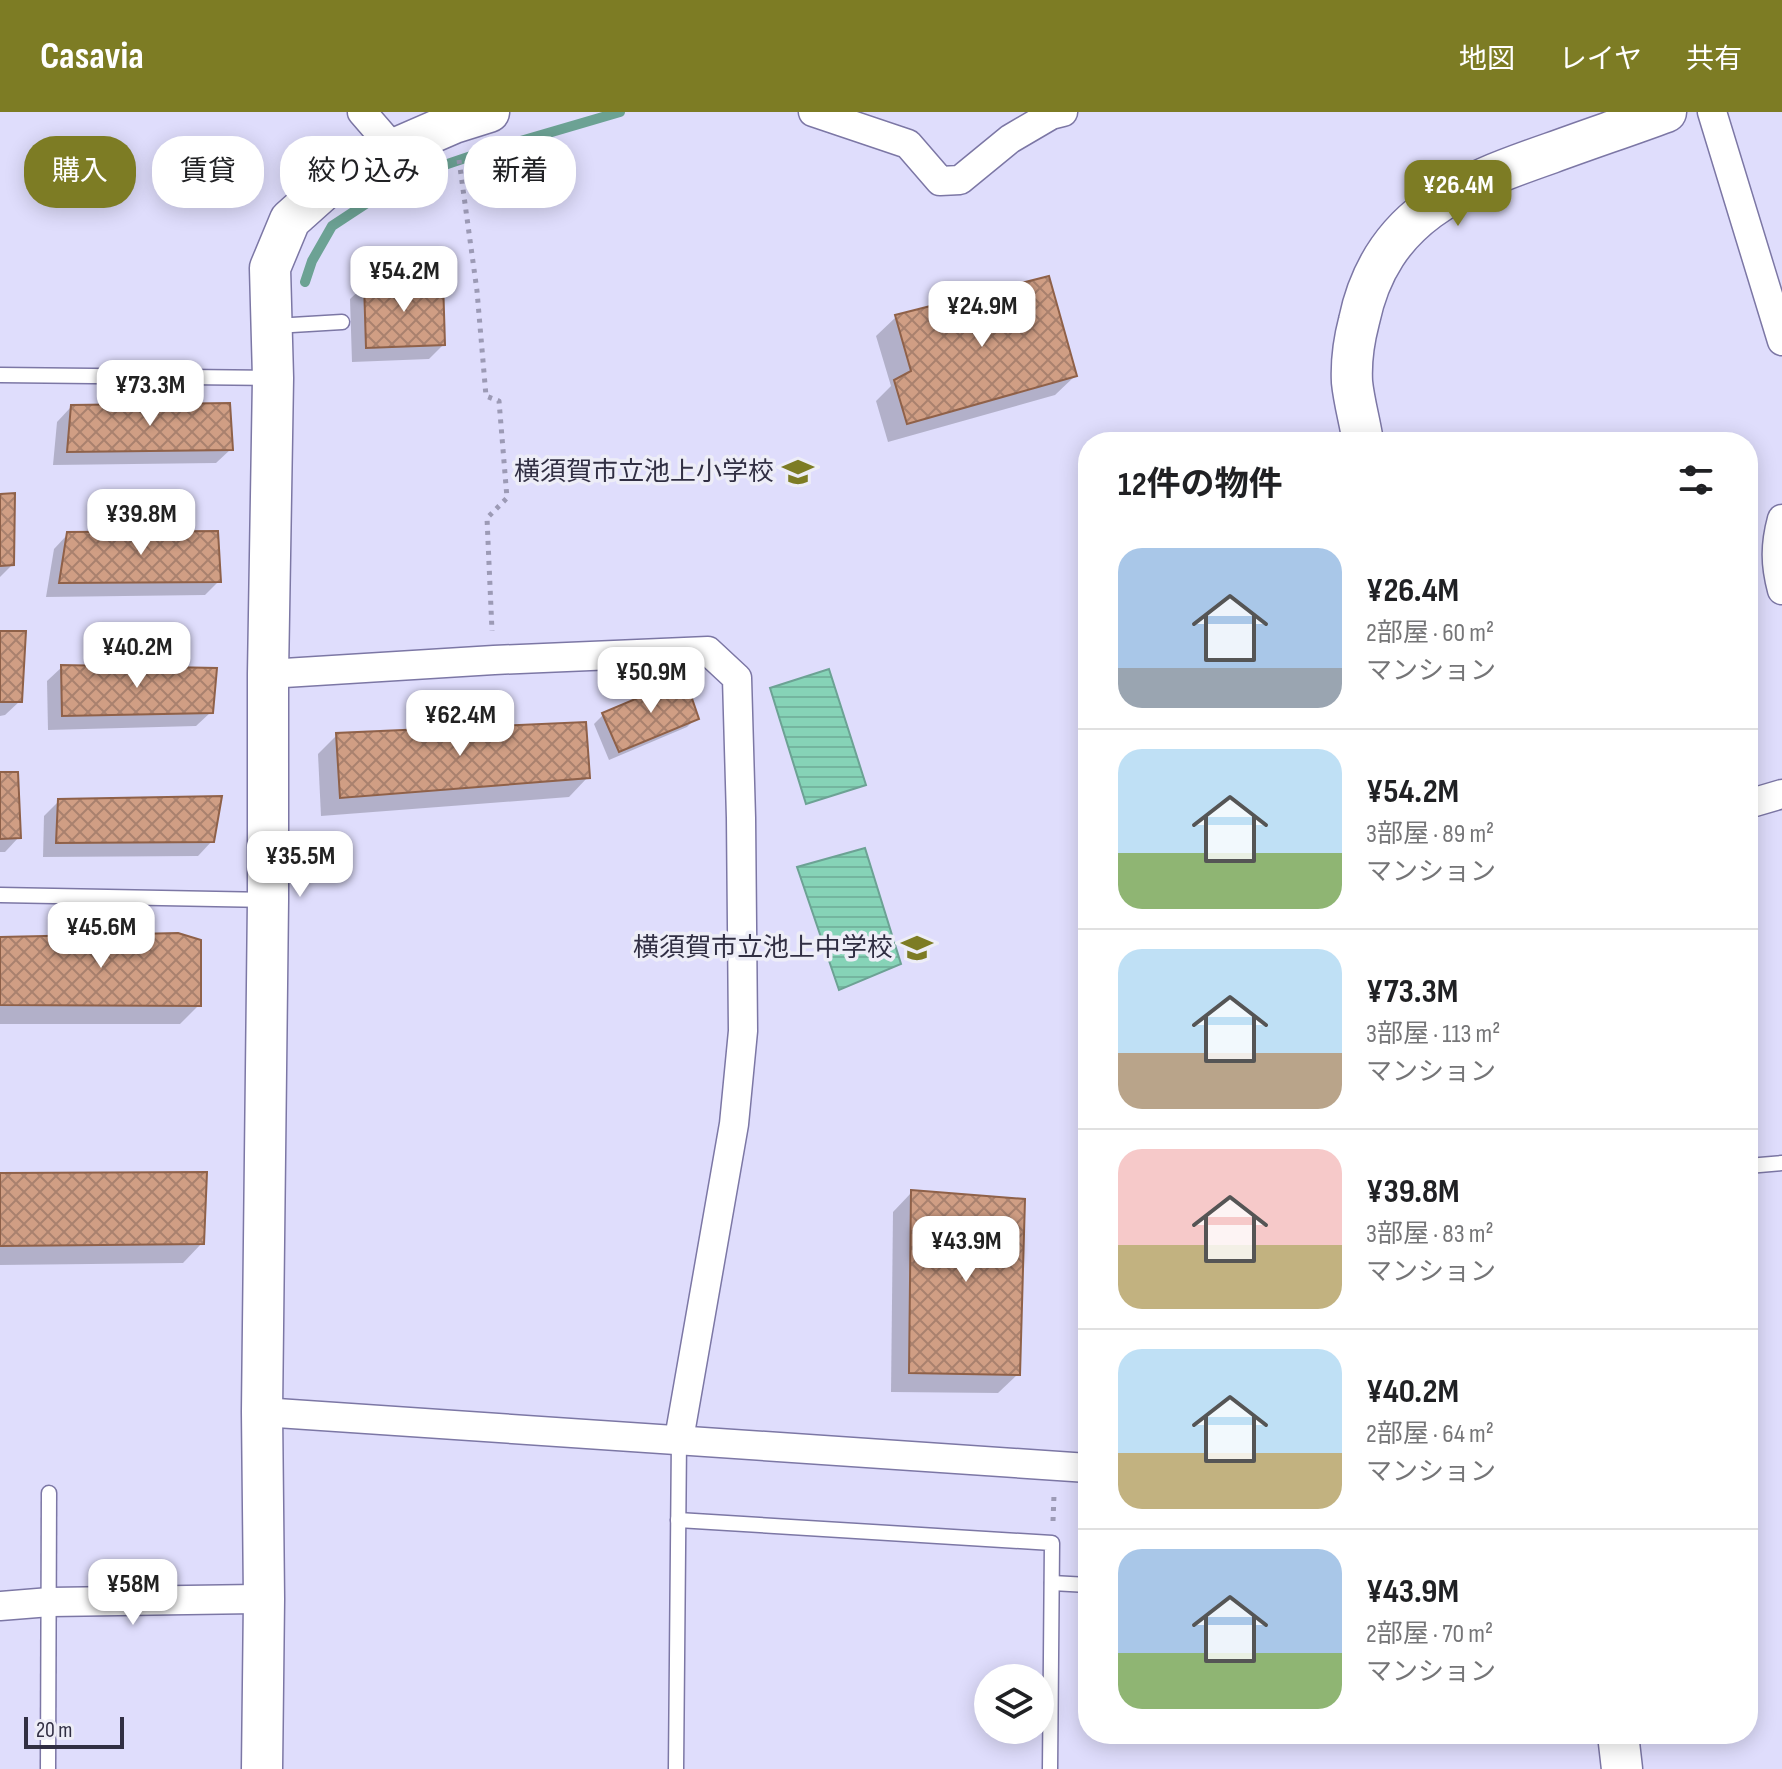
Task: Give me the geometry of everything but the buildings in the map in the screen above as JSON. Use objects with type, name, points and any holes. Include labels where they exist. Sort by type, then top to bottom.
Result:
[{"type":"street","points":[[362,112],[383,136]]},
{"type":"street","points":[[813,112],[908,144],[940,181],[960,180],[1010,139],[1051,115],[1063,112]]},
{"type":"street","points":[[1361,432],[1352,380],[1355,338],[1363,300],[1378,264],[1401,233],[1429,208],[1456,191],[1500,171],[1666,112]]},
{"type":"street","points":[[1712,112],[1782,341]]},
{"type":"street","points":[[426,136],[471,118]]},
{"type":"street","points":[[262,1769],[262,1412],[273,378],[270,268],[290,220],[303,208]]},
{"type":"street","points":[[1780,535],[1778,572],[1782,590]]},
{"type":"street","points":[[268,674],[708,651],[737,678],[743,1031],[734,1124],[679,1439]]},
{"type":"street","points":[[1758,801],[1782,794]]},
{"type":"street","points":[[262,1412],[1078,1467]]},
{"type":"street","points":[[0,1606],[50,1602],[264,1599]]},
{"type":"street","points":[[1619,1744],[1622,1769]]},
{"type":"lane","points":[[272,326],[342,322]]},
{"type":"lane","points":[[0,375],[273,378]]},
{"type":"lane","points":[[0,895],[268,900]]},
{"type":"lane","points":[[1758,1165],[1782,1163]]},
{"type":"lane","points":[[676,1769],[679,1439]]},
{"type":"lane","points":[[48,1769],[49,1493]]},
{"type":"lane","points":[[678,1520],[1052,1543],[1050,1769]]},
{"type":"lane","points":[[1052,1583],[1078,1584]]},
{"type":"path","points":[[471,118],[477,291],[486,396],[499,401],[507,498],[487,518],[494,660]]},
{"type":"path","points":[[1052,1543],[1055,1466]]},
{"type":"shaded area","points":[[829,669],[866,785],[806,804],[770,688]]},
{"type":"shaded area","points":[[865,848],[901,964],[839,990],[797,867]]},
{"type":"waterway","points":[[305,282],[312,261],[332,226],[415,175],[620,112]]},
{"type":"place","name":"横須賀市立池上小学校","points":[[798,472]]},
{"type":"place","name":"横須賀市立池上中学校","points":[[917,948]]}]
